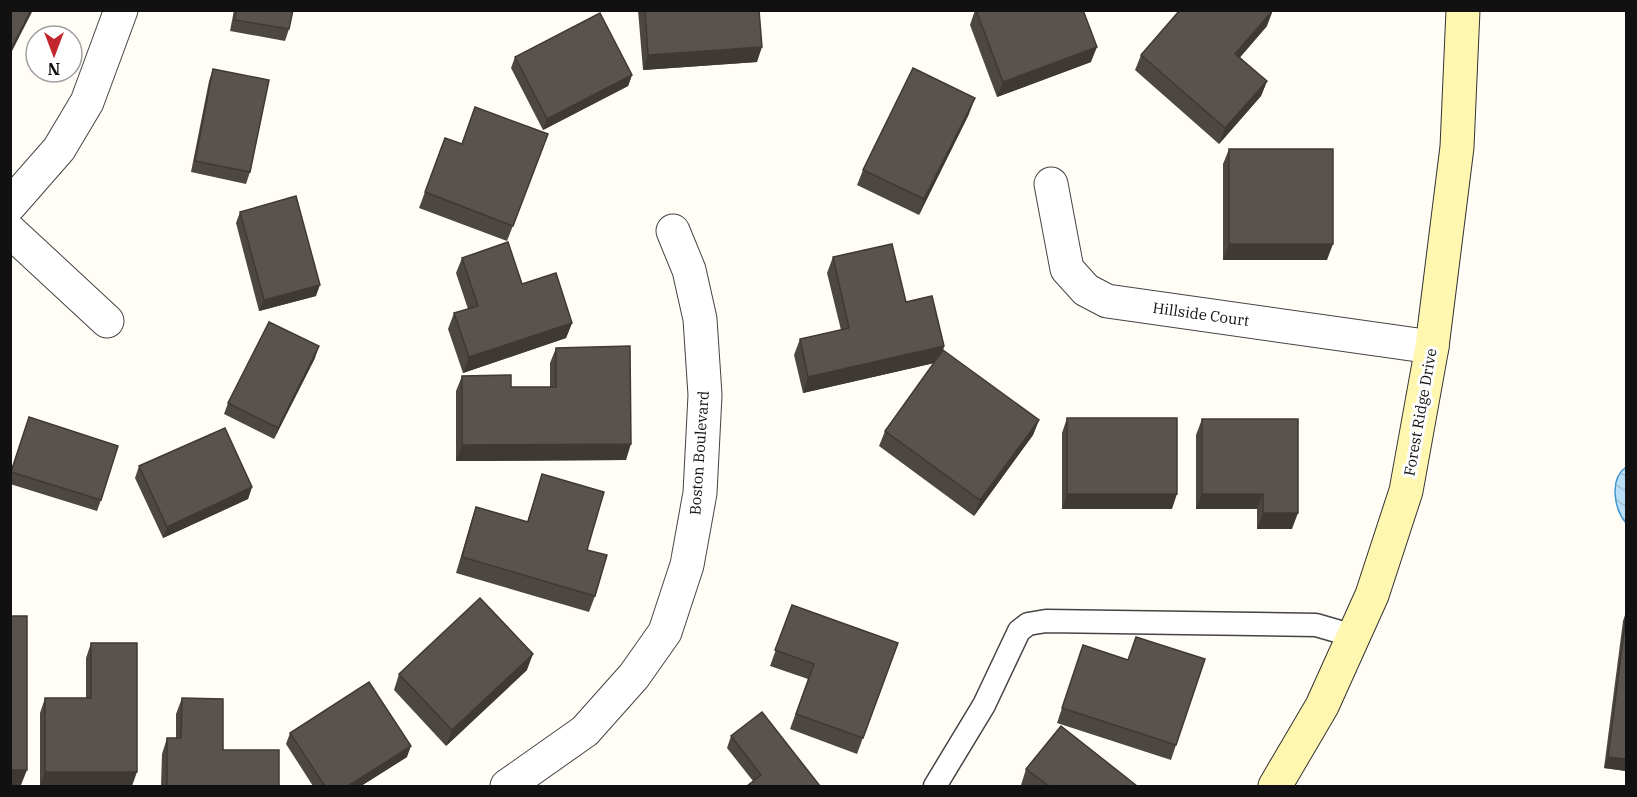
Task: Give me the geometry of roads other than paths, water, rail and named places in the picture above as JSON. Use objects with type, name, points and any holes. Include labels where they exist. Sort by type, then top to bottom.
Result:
[{"type":"main road","name":"Forest Ridge Drive","points":[[1275,786],[1322,706],[1354,636],[1372,595],[1406,491],[1432,347],[1457,147],[1463,10]]},
{"type":"street","points":[[10,205],[59,149],[87,102],[121,10]]},
{"type":"street","name":"Hillside Court","points":[[1051,184],[1067,269],[1086,290],[1107,301],[1432,347]]},
{"type":"street","points":[[10,231],[107,321]]},
{"type":"street","name":"Boston Boulevard","points":[[507,786],[585,731],[634,676],[665,632],[687,565],[700,493],[705,396],[700,319],[689,270],[673,231]]},
{"type":"lane","points":[[935,786],[984,705],[1019,631],[1028,624],[1046,621],[1316,625],[1354,636]]},
{"type":"water","points":[[1626,467],[1626,523],[1616,502],[1615,486],[1621,472]]}]
